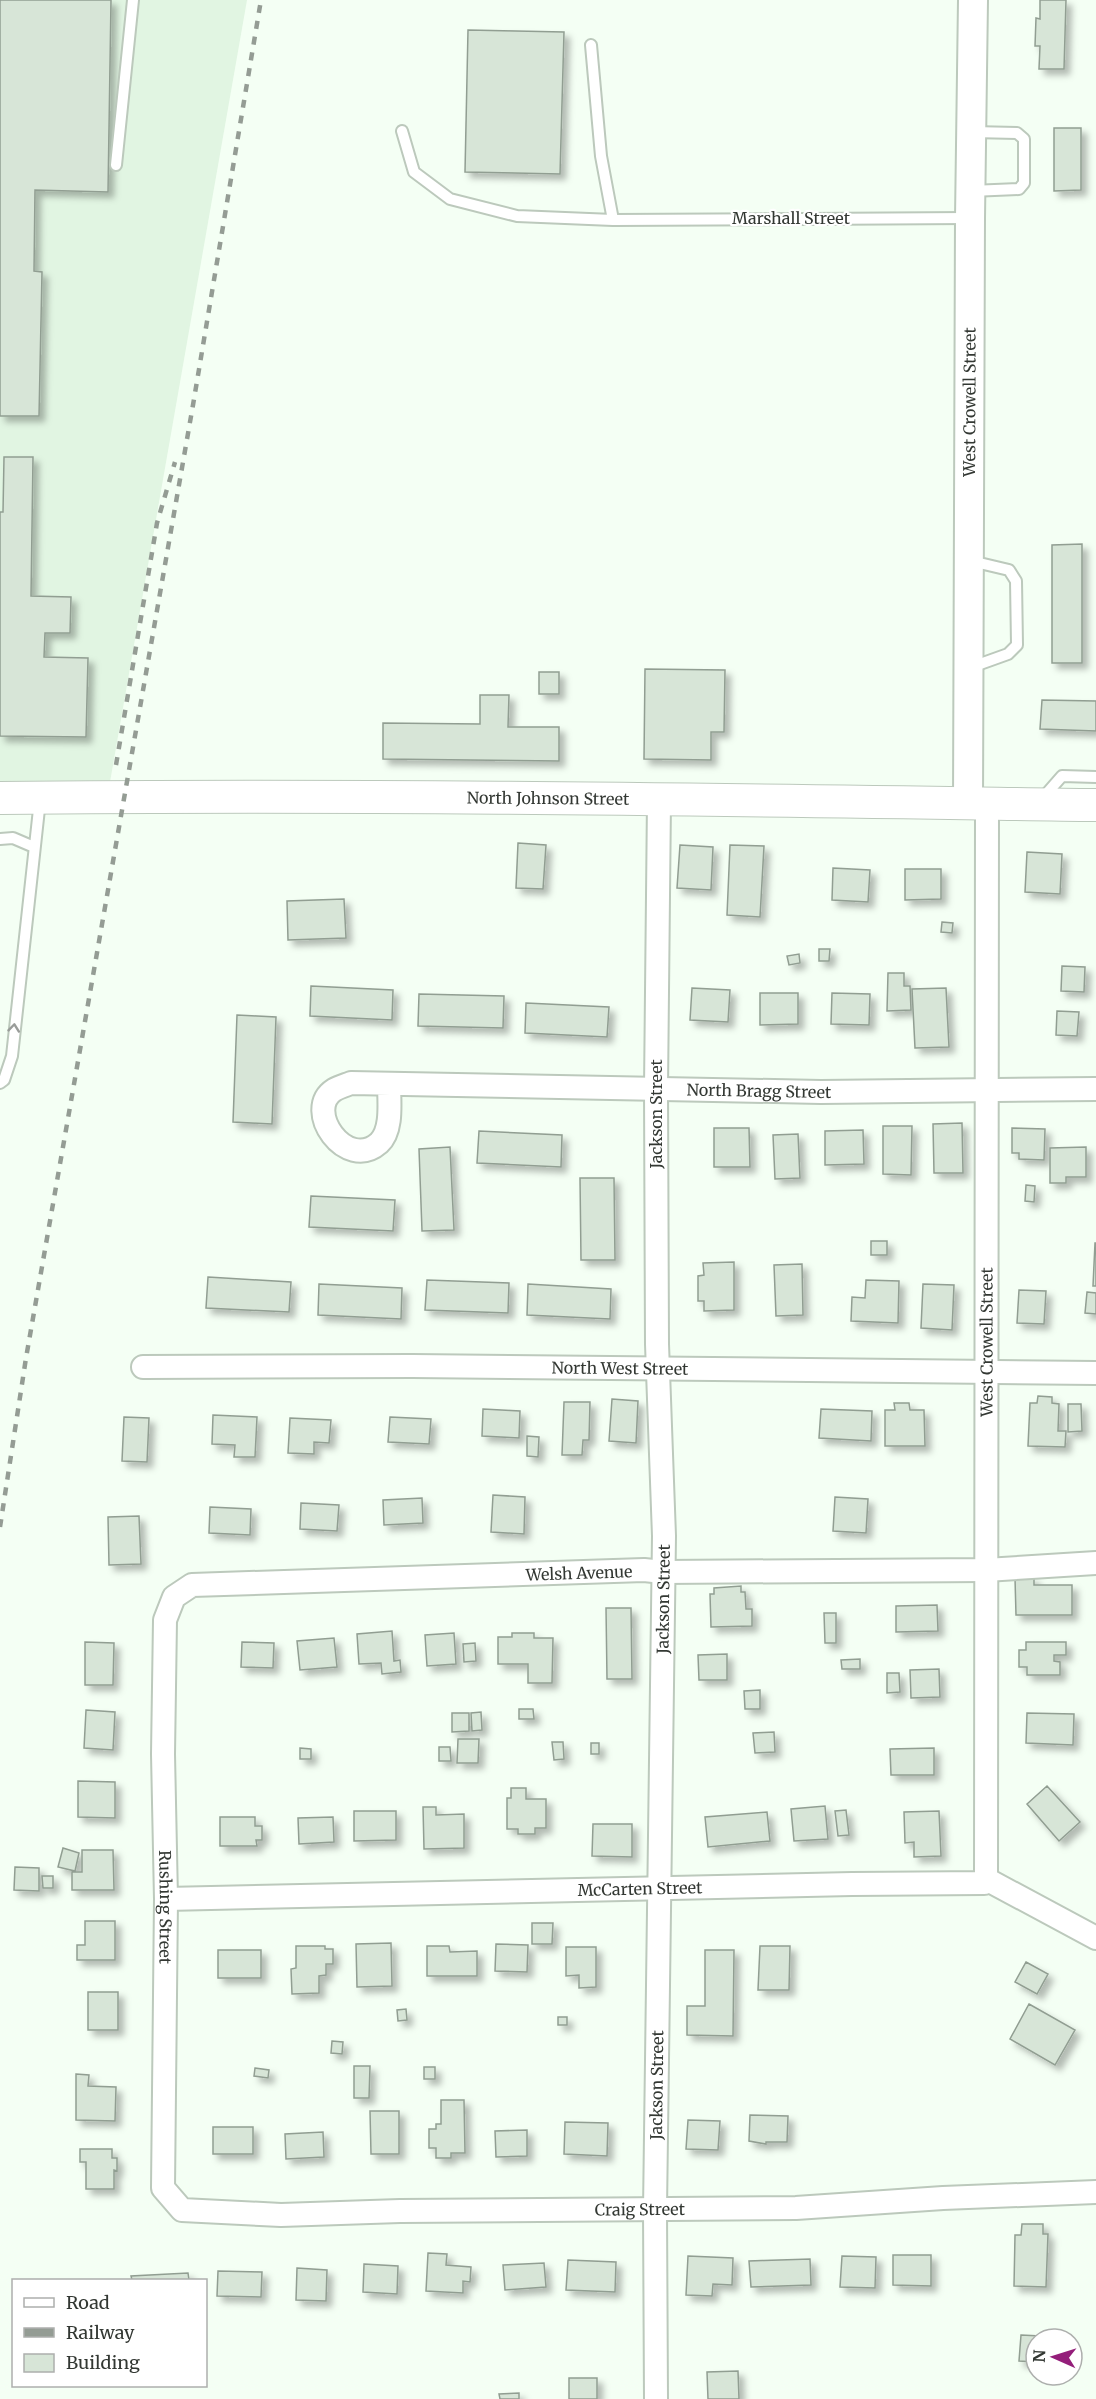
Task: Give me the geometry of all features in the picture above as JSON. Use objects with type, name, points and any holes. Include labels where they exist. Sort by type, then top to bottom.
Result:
[{"type":"main road","name":"North Johnson Street","points":[[0,798],[659,800],[1096,805]]},
{"type":"street","name":"West Crowell Street","points":[[973,0],[969,668],[978,804],[987,1090],[986,1879]]},
{"type":"street","name":"Jackson Street","points":[[656,2399],[655,2210],[663,1572],[658,1369],[656,1089],[659,800]]},
{"type":"street","name":"North Bragg Street","points":[[389,1084],[821,1092],[1096,1089]]},
{"type":"street","name":"North West Street","points":[[143,1367],[412,1366],[1096,1373]]},
{"type":"street","name":"Welsh Avenue","points":[[174,1597],[192,1585],[644,1570],[663,1572],[986,1570],[1096,1563]]},
{"type":"street","name":"Rushing Street","points":[[174,1597],[165,1620],[163,1754],[166,1899],[163,2188],[182,2210]]},
{"type":"street","name":"McCarten Street","points":[[166,1899],[984,1883],[986,1879]]},
{"type":"street","points":[[986,1879],[1096,1938]]},
{"type":"street","name":"Craig Street","points":[[182,2210],[281,2215],[411,2211],[796,2208],[943,2198],[1096,2193]]},
{"type":"lane","points":[[116,165],[133,0]]},
{"type":"lane","points":[[591,45],[601,156],[613,220]]},
{"type":"lane","name":"Marshall Street","points":[[402,131],[414,172],[450,198],[517,216],[613,220],[970,204],[1019,189],[1024,183],[1024,140],[1022,136],[1017,133],[971,132]]},
{"type":"lane","points":[[969,560],[1009,570],[1016,581],[1017,645],[1008,654],[969,668]]},
{"type":"lane","points":[[1037,804],[1062,776],[1096,777]]},
{"type":"lane","points":[[0,1083],[4,1080],[12,1056],[40,798]]},
{"type":"lane","points":[[0,839],[13,838],[34,847]]},
{"type":"shaded area","points":[[0,0],[247,0],[110,782],[0,781]]},
{"type":"building","points":[[0,0],[111,0],[108,192],[35,190],[34,271],[42,272],[39,416],[0,416]]},
{"type":"building","points":[[1040,0],[1066,0],[1064,69],[1039,69],[1040,46],[1035,46],[1036,18],[1040,19]]},
{"type":"building","points":[[468,30],[564,32],[560,174],[465,172]]},
{"type":"building","points":[[1054,128],[1081,128],[1081,190],[1054,191]]},
{"type":"building","points":[[4,457],[33,457],[31,596],[71,597],[70,633],[45,633],[44,657],[88,658],[86,737],[0,736],[0,512],[3,512]]},
{"type":"building","points":[[1082,544],[1082,663],[1052,663],[1052,545]]},
{"type":"building","points":[[645,669],[725,670],[724,732],[711,732],[711,760],[644,759]]},
{"type":"building","points":[[539,672],[559,672],[559,694],[539,694]]},
{"type":"building","points":[[480,695],[509,695],[508,727],[559,727],[559,761],[383,759],[383,723],[480,724]]},
{"type":"building","points":[[1042,700],[1096,701],[1096,731],[1040,729]]},
{"type":"building","points":[[518,843],[546,845],[543,889],[516,888]]},
{"type":"building","points":[[680,845],[713,847],[711,890],[677,888]]},
{"type":"building","points":[[730,845],[764,846],[760,917],[727,915]]},
{"type":"building","points":[[1027,852],[1062,854],[1060,894],[1025,892]]},
{"type":"building","points":[[833,868],[870,870],[868,902],[832,900]]},
{"type":"building","points":[[905,869],[941,869],[941,899],[905,900]]},
{"type":"building","points":[[344,899],[346,938],[288,940],[287,901]]},
{"type":"building","points":[[942,922],[953,923],[952,933],[941,932]]},
{"type":"building","points":[[819,949],[830,949],[829,961],[819,961]]},
{"type":"building","points":[[799,954],[800,963],[789,965],[787,956]]},
{"type":"building","points":[[1062,966],[1085,967],[1084,992],[1061,991]]},
{"type":"building","points":[[888,973],[904,973],[904,986],[910,986],[911,1010],[887,1011]]},
{"type":"building","points":[[311,986],[393,990],[392,1020],[310,1016]]},
{"type":"building","points":[[692,988],[730,990],[728,1022],[690,1020]]},
{"type":"building","points":[[946,988],[949,1047],[915,1048],[912,989]]},
{"type":"building","points":[[760,993],[798,993],[798,1024],[760,1025]]},
{"type":"building","points":[[832,993],[870,994],[869,1025],[831,1024]]},
{"type":"building","points":[[419,994],[504,996],[503,1028],[418,1026]]},
{"type":"building","points":[[526,1003],[609,1007],[607,1037],[525,1033]]},
{"type":"building","points":[[1057,1011],[1079,1012],[1077,1036],[1056,1035]]},
{"type":"building","points":[[237,1015],[276,1017],[272,1124],[233,1122]]},
{"type":"building","points":[[962,1123],[963,1173],[934,1173],[933,1124]]},
{"type":"building","points":[[883,1126],[912,1126],[911,1175],[883,1174]]},
{"type":"building","points":[[714,1128],[749,1128],[750,1167],[714,1167]]},
{"type":"building","points":[[1012,1128],[1045,1129],[1044,1160],[1019,1159],[1019,1153],[1012,1153]]},
{"type":"building","points":[[863,1130],[864,1164],[825,1165],[825,1131]]},
{"type":"building","points":[[479,1131],[562,1135],[561,1167],[477,1163]]},
{"type":"building","points":[[798,1134],[800,1178],[775,1179],[773,1135]]},
{"type":"building","points":[[450,1147],[454,1230],[422,1231],[419,1149]]},
{"type":"building","points":[[1086,1147],[1086,1177],[1066,1177],[1066,1183],[1050,1183],[1050,1148]]},
{"type":"building","points":[[580,1178],[614,1178],[615,1260],[581,1260]]},
{"type":"building","points":[[1026,1185],[1035,1186],[1034,1202],[1025,1201]]},
{"type":"building","points":[[311,1196],[395,1200],[393,1231],[309,1227]]},
{"type":"building","points":[[871,1241],[887,1241],[887,1255],[871,1255]]},
{"type":"building","points":[[1095,1243],[1096,1286],[1093,1286]]},
{"type":"building","points":[[734,1262],[734,1310],[704,1311],[704,1301],[698,1301],[698,1276],[704,1275],[703,1263]]},
{"type":"building","points":[[802,1264],[803,1315],[776,1316],[774,1265]]},
{"type":"building","points":[[208,1277],[291,1282],[289,1312],[206,1308]]},
{"type":"building","points":[[427,1280],[509,1283],[508,1313],[425,1310]]},
{"type":"building","points":[[866,1280],[899,1281],[898,1323],[851,1321],[852,1297],[865,1298]]},
{"type":"building","points":[[319,1284],[402,1288],[401,1319],[318,1315]]},
{"type":"building","points":[[528,1284],[611,1289],[610,1319],[527,1315]]},
{"type":"building","points":[[923,1284],[954,1285],[952,1330],[921,1328]]},
{"type":"building","points":[[1019,1290],[1046,1291],[1044,1324],[1017,1323]]},
{"type":"building","points":[[1087,1292],[1096,1293],[1096,1314],[1085,1313]]},
{"type":"building","points":[[1038,1396],[1052,1397],[1052,1403],[1059,1404],[1058,1431],[1066,1431],[1065,1447],[1028,1446],[1030,1403],[1037,1403]]},
{"type":"building","points":[[612,1399],[638,1401],[636,1443],[609,1441]]},
{"type":"building","points":[[564,1402],[590,1402],[589,1440],[583,1440],[582,1455],[562,1455]]},
{"type":"building","points":[[894,1403],[909,1403],[910,1410],[924,1410],[925,1446],[885,1446],[885,1410],[895,1410]]},
{"type":"building","points":[[1068,1404],[1081,1404],[1082,1431],[1068,1432]]},
{"type":"building","points":[[483,1409],[520,1411],[519,1438],[482,1436]]},
{"type":"building","points":[[821,1409],[872,1411],[871,1441],[819,1438]]},
{"type":"building","points":[[213,1415],[257,1417],[255,1457],[234,1457],[235,1445],[212,1444]]},
{"type":"building","points":[[124,1417],[149,1418],[147,1462],[122,1461]]},
{"type":"building","points":[[390,1417],[431,1419],[429,1444],[388,1442]]},
{"type":"building","points":[[290,1418],[331,1420],[329,1443],[314,1442],[314,1454],[288,1453]]},
{"type":"building","points":[[527,1436],[539,1437],[538,1457],[527,1456]]},
{"type":"building","points":[[493,1495],[525,1497],[524,1534],[491,1532]]},
{"type":"building","points":[[835,1497],[868,1499],[866,1533],[833,1531]]},
{"type":"building","points":[[422,1498],[423,1523],[384,1525],[383,1500]]},
{"type":"building","points":[[301,1503],[339,1505],[337,1531],[300,1529]]},
{"type":"building","points":[[210,1507],[251,1509],[250,1535],[209,1533]]},
{"type":"building","points":[[139,1516],[141,1564],[109,1565],[108,1517]]},
{"type":"building","points":[[1015,1578],[1034,1578],[1034,1585],[1072,1585],[1072,1615],[1016,1615]]},
{"type":"building","points":[[741,1586],[741,1592],[745,1592],[746,1609],[752,1609],[752,1626],[711,1627],[710,1594],[714,1594],[714,1588]]},
{"type":"building","points":[[937,1605],[938,1631],[896,1632],[896,1606]]},
{"type":"building","points":[[606,1608],[631,1608],[632,1679],[607,1679]]},
{"type":"building","points":[[824,1613],[836,1613],[836,1643],[825,1643]]},
{"type":"building","points":[[392,1631],[394,1661],[400,1660],[401,1672],[382,1674],[381,1663],[359,1664],[357,1634]]},
{"type":"building","points":[[454,1633],[456,1664],[427,1666],[425,1635]]},
{"type":"building","points":[[512,1633],[534,1633],[534,1638],[553,1638],[552,1683],[528,1683],[528,1664],[498,1664],[498,1637],[512,1637]]},
{"type":"building","points":[[334,1638],[337,1667],[300,1670],[297,1641]]},
{"type":"building","points":[[85,1642],[114,1643],[113,1685],[85,1685]]},
{"type":"building","points":[[242,1642],[274,1643],[273,1668],[241,1667]]},
{"type":"building","points":[[1026,1642],[1066,1642],[1066,1655],[1054,1655],[1054,1661],[1060,1662],[1060,1675],[1027,1675],[1027,1667],[1019,1667],[1019,1650],[1026,1650]]},
{"type":"building","points":[[475,1643],[476,1661],[464,1662],[463,1644]]},
{"type":"building","points":[[727,1654],[727,1680],[699,1680],[698,1655]]},
{"type":"building","points":[[860,1659],[860,1669],[842,1669],[841,1660]]},
{"type":"building","points":[[939,1669],[940,1697],[911,1698],[910,1670]]},
{"type":"building","points":[[887,1673],[899,1673],[900,1692],[887,1693]]},
{"type":"building","points":[[760,1690],[760,1709],[745,1709],[744,1691]]},
{"type":"building","points":[[519,1709],[533,1709],[534,1719],[519,1719]]},
{"type":"building","points":[[86,1710],[115,1712],[113,1750],[84,1748]]},
{"type":"building","points":[[481,1712],[482,1730],[472,1731],[471,1713]]},
{"type":"building","points":[[452,1713],[469,1713],[469,1731],[452,1732]]},
{"type":"building","points":[[1027,1713],[1074,1714],[1073,1745],[1026,1743]]},
{"type":"building","points":[[774,1732],[775,1752],[755,1753],[753,1733]]},
{"type":"building","points":[[458,1739],[479,1739],[478,1763],[457,1763]]},
{"type":"building","points":[[552,1742],[563,1742],[564,1759],[554,1760]]},
{"type":"building","points":[[591,1743],[599,1743],[599,1754],[591,1754]]},
{"type":"building","points":[[439,1747],[450,1747],[451,1761],[439,1761]]},
{"type":"building","points":[[300,1748],[311,1749],[311,1759],[300,1759]]},
{"type":"building","points":[[934,1748],[934,1775],[891,1775],[890,1749]]},
{"type":"building","points":[[78,1781],[115,1782],[115,1818],[78,1817]]},
{"type":"building","points":[[1047,1786],[1080,1822],[1059,1841],[1027,1804]]},
{"type":"building","points":[[511,1788],[526,1788],[526,1799],[546,1799],[546,1828],[535,1828],[535,1834],[518,1834],[518,1829],[507,1829],[507,1798],[511,1798]]},
{"type":"building","points":[[825,1806],[828,1839],[794,1841],[791,1809]]},
{"type":"building","points":[[423,1807],[436,1807],[436,1815],[464,1814],[464,1848],[424,1849]]},
{"type":"building","points":[[846,1810],[849,1835],[838,1836],[835,1811]]},
{"type":"building","points":[[354,1811],[396,1811],[396,1840],[354,1841]]},
{"type":"building","points":[[939,1811],[941,1856],[914,1857],[914,1842],[905,1843],[904,1812]]},
{"type":"building","points":[[767,1812],[770,1841],[708,1847],[705,1817]]},
{"type":"building","points":[[220,1817],[255,1817],[255,1826],[262,1826],[262,1840],[256,1840],[257,1846],[220,1846]]},
{"type":"building","points":[[333,1817],[334,1842],[299,1844],[298,1818]]},
{"type":"building","points":[[593,1824],[632,1824],[632,1857],[592,1856]]},
{"type":"building","points":[[63,1848],[79,1853],[75,1871],[58,1867]]},
{"type":"building","points":[[82,1850],[113,1850],[114,1890],[72,1890],[72,1872],[82,1872]]},
{"type":"building","points":[[15,1867],[39,1868],[39,1891],[14,1890]]},
{"type":"building","points":[[42,1876],[53,1876],[53,1888],[43,1888]]},
{"type":"building","points":[[85,1921],[115,1921],[115,1960],[77,1960],[77,1945],[85,1945]]},
{"type":"building","points":[[532,1923],[553,1923],[552,1944],[532,1944]]},
{"type":"building","points":[[391,1943],[392,1986],[357,1987],[356,1944]]},
{"type":"building","points":[[496,1944],[528,1945],[527,1972],[495,1971]]},
{"type":"building","points":[[296,1946],[325,1946],[325,1949],[333,1949],[333,1964],[326,1964],[326,1975],[319,1976],[319,1993],[292,1994],[291,1969],[296,1968]]},
{"type":"building","points":[[427,1946],[449,1946],[450,1952],[477,1951],[477,1976],[427,1976]]},
{"type":"building","points":[[760,1946],[790,1946],[789,1990],[758,1990]]},
{"type":"building","points":[[566,1947],[596,1947],[596,1987],[579,1988],[579,1975],[566,1976]]},
{"type":"building","points":[[218,1950],[261,1950],[261,1978],[218,1978]]},
{"type":"building","points":[[705,1950],[734,1950],[733,2036],[687,2035],[687,2006],[705,2006]]},
{"type":"building","points":[[1026,1962],[1048,1974],[1037,1994],[1015,1982]]},
{"type":"building","points":[[88,1992],[118,1992],[118,2030],[88,2030]]},
{"type":"building","points":[[1029,2004],[1075,2030],[1055,2065],[1010,2039]]},
{"type":"building","points":[[406,2009],[407,2020],[398,2021],[397,2010]]},
{"type":"building","points":[[558,2017],[567,2017],[567,2025],[558,2025]]},
{"type":"building","points":[[332,2041],[343,2042],[342,2054],[331,2053]]},
{"type":"building","points":[[354,2066],[370,2066],[369,2098],[354,2098]]},
{"type":"building","points":[[424,2067],[435,2067],[435,2079],[424,2079]]},
{"type":"building","points":[[255,2068],[269,2070],[268,2078],[254,2076]]},
{"type":"building","points":[[76,2074],[89,2075],[88,2086],[116,2087],[115,2121],[76,2120]]},
{"type":"building","points":[[441,2100],[464,2100],[465,2153],[451,2153],[451,2158],[436,2158],[436,2148],[429,2148],[429,2129],[436,2129],[436,2124],[441,2124]]},
{"type":"building","points":[[370,2111],[399,2111],[399,2154],[371,2154]]},
{"type":"building","points":[[750,2115],[788,2116],[787,2142],[766,2142],[766,2144],[749,2141]]},
{"type":"building","points":[[688,2120],[720,2121],[718,2150],[686,2149]]},
{"type":"building","points":[[565,2122],[608,2123],[607,2156],[564,2154]]},
{"type":"building","points":[[213,2127],[253,2127],[253,2154],[213,2154]]},
{"type":"building","points":[[527,2130],[527,2156],[496,2157],[495,2131]]},
{"type":"building","points":[[323,2132],[324,2157],[286,2159],[285,2134]]},
{"type":"building","points":[[80,2149],[112,2149],[112,2158],[117,2158],[117,2171],[114,2170],[114,2189],[86,2189],[86,2162],[80,2162]]},
{"type":"building","points":[[1022,2224],[1043,2224],[1043,2234],[1048,2234],[1046,2287],[1014,2286],[1015,2235],[1021,2235]]},
{"type":"building","points":[[428,2253],[447,2254],[446,2265],[471,2267],[470,2282],[463,2281],[463,2293],[426,2291]]},
{"type":"building","points":[[893,2255],[931,2255],[931,2286],[893,2285]]},
{"type":"building","points":[[688,2256],[733,2258],[732,2285],[713,2284],[712,2296],[686,2295]]},
{"type":"building","points":[[842,2256],[876,2257],[875,2288],[840,2287]]},
{"type":"building","points":[[810,2259],[811,2285],[751,2287],[749,2261]]},
{"type":"building","points":[[568,2260],[616,2262],[615,2292],[566,2290]]},
{"type":"building","points":[[544,2263],[546,2287],[505,2290],[503,2265]]},
{"type":"building","points":[[364,2264],[398,2266],[397,2294],[363,2292]]},
{"type":"building","points":[[297,2268],[327,2270],[326,2301],[296,2300]]},
{"type":"building","points":[[218,2271],[262,2272],[261,2297],[217,2296]]},
{"type":"building","points":[[188,2273],[189,2279],[132,2279],[131,2276]]},
{"type":"building","points":[[1021,2335],[1024,2335],[1024,2361],[1019,2361]]},
{"type":"building","points":[[738,2371],[739,2399],[708,2399],[707,2372]]},
{"type":"building","points":[[569,2378],[597,2378],[597,2399],[569,2399]]},
{"type":"building","points":[[519,2393],[519,2399],[500,2399],[499,2394]]},
{"type":"railway","points":[[0,1527],[26,1358],[193,405],[261,0]]},
{"type":"railway","points":[[116,765],[157,523],[175,462]]}]
